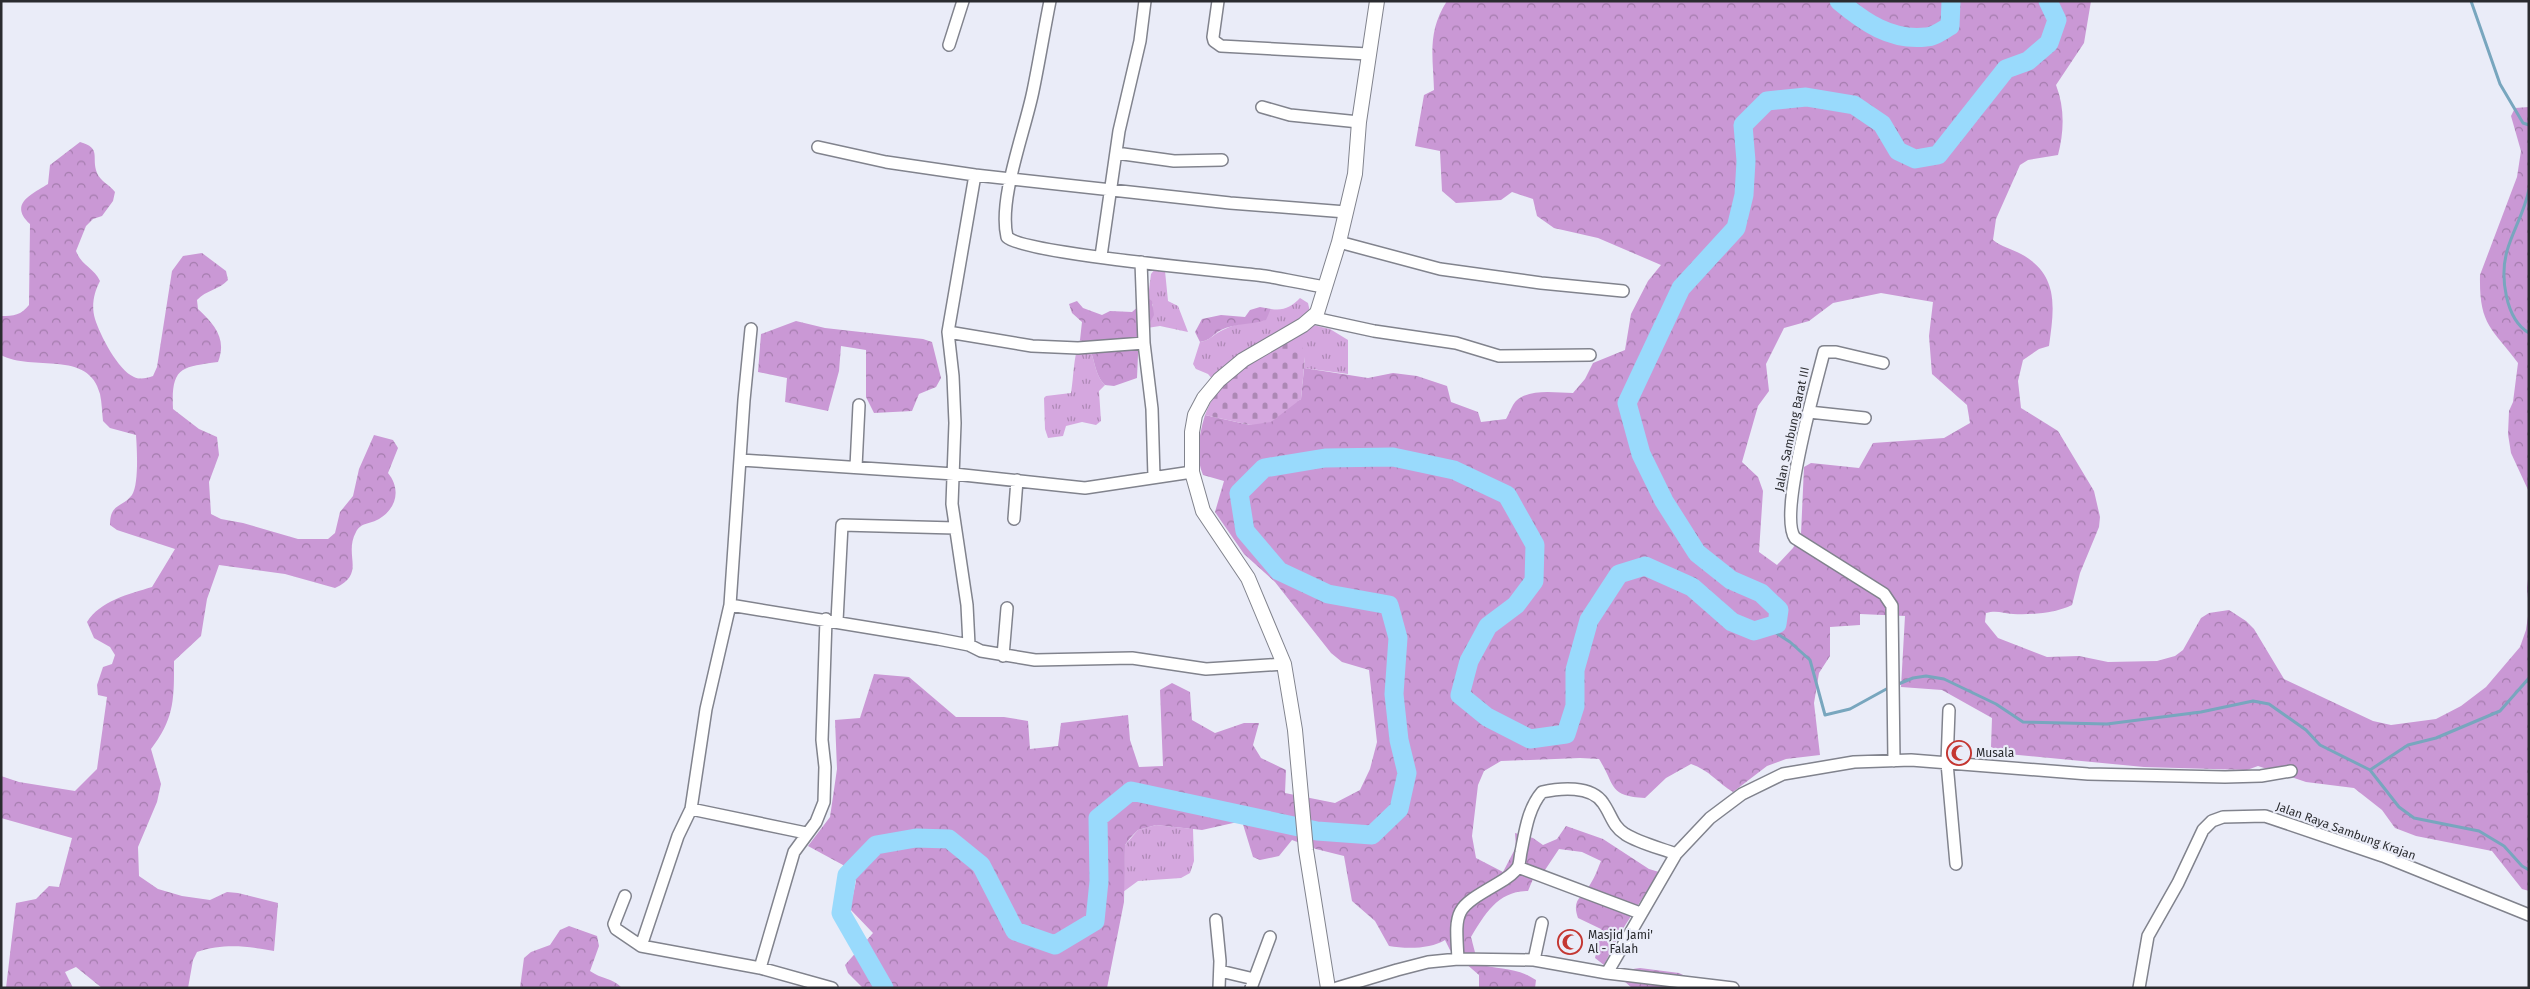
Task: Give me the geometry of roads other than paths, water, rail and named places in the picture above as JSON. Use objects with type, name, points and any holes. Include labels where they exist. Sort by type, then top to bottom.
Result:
[{"type":"main road","points":[[1328,988],[1306,850],[1294,730],[1284,664],[1248,578],[1203,511],[1192,472],[1192,432],[1196,415],[1204,398],[1219,380],[1243,360],[1314,318],[1339,242],[1355,174],[1359,122],[1377,1]]},
{"type":"street","points":[[949,45],[963,1]]},
{"type":"street","points":[[1050,1],[1033,92],[1010,180],[1005,227],[1007,237],[1011,241],[1101,256],[1268,277],[1325,288]]},
{"type":"street","points":[[1101,256],[1116,153],[1146,1]]},
{"type":"street","points":[[1218,1],[1213,36],[1214,41],[1221,46],[1368,54]]},
{"type":"street","points":[[1262,107],[1290,115],[1359,122]]},
{"type":"street","points":[[818,148],[886,162],[1010,180],[1346,212]]},
{"type":"street","points":[[1116,153],[1174,161],[1222,160]]},
{"type":"street","points":[[969,646],[967,605],[952,504],[954,474],[953,376],[948,332],[975,175]]},
{"type":"street","points":[[1339,242],[1440,269],[1559,286],[1623,291]]},
{"type":"street","points":[[1141,262],[1144,343],[1152,409],[1154,477]]},
{"type":"street","points":[[1314,318],[1374,332],[1456,344],[1499,356],[1590,355]]},
{"type":"street","points":[[641,946],[678,836],[691,810],[706,709],[730,605],[744,400],[752,329]]},
{"type":"street","points":[[948,332],[1041,347],[1078,348],[1144,343]]},
{"type":"street","name":"Jalan Sambung Barat III","points":[[1883,363],[1836,352],[1824,352],[1791,499],[1790,525],[1793,535],[1890,601],[1892,606],[1894,761]]},
{"type":"street","points":[[856,467],[860,405]]},
{"type":"street","points":[[1810,412],[1865,418]]},
{"type":"street","points":[[741,460],[954,474],[1085,488],[1192,472]]},
{"type":"street","points":[[1014,519],[1017,480]]},
{"type":"street","points":[[760,968],[794,852],[806,833],[816,822],[824,802],[826,767],[822,740],[842,525],[955,528]]},
{"type":"street","points":[[730,605],[832,620],[969,646],[1003,656],[1035,660],[1132,658],[1206,669],[1284,664]]},
{"type":"street","points":[[1003,656],[1007,608]]},
{"type":"street","points":[[1949,710],[1947,763],[1956,864]]},
{"type":"street","points":[[1606,973],[1676,854],[1710,818],[1742,794],[1782,774],[1846,763],[1894,761],[1947,763],[2088,774],[2225,777],[2261,776],[2291,770]]},
{"type":"street","points":[[1458,959],[1456,922],[1458,914],[1473,898],[1506,879],[1518,867],[1527,822],[1534,804],[1542,792],[1577,789],[1590,793],[1602,801],[1617,828],[1626,835],[1676,854]]},
{"type":"street","points":[[691,810],[806,833]]},
{"type":"street","name":"Jalan Raya Sambung Krajan","points":[[2139,988],[2148,936],[2178,883],[2203,830],[2212,821],[2223,817],[2265,816],[2383,856],[2529,915]]},
{"type":"street","points":[[1518,867],[1640,913]]},
{"type":"street","points":[[625,896],[614,924],[616,929],[641,946],[760,968],[832,988]]},
{"type":"street","points":[[1216,920],[1220,971],[1219,988]]},
{"type":"street","points":[[1534,960],[1542,923]]},
{"type":"street","points":[[1220,971],[1252,983],[1270,937]]},
{"type":"street","points":[[1337,988],[1428,962],[1458,959],[1534,960],[1606,973],[1733,988]]},
{"type":"waterway","points":[[1839,1],[1868,23],[1890,33],[1913,37],[1932,36],[1950,26],[1951,1]]},
{"type":"waterway","points":[[884,988],[841,913],[847,875],[876,845],[916,838],[949,839],[981,865],[1015,931],[1055,945],[1095,921],[1099,881],[1098,818],[1131,791],[1317,831],[1372,835],[1399,809],[1407,773],[1399,740],[1394,694],[1398,638],[1389,605],[1328,594],[1279,571],[1245,531],[1239,493],[1264,468],[1325,458],[1393,457],[1454,470],[1507,495],[1535,545],[1534,581],[1516,605],[1488,626],[1469,661],[1460,695],[1487,717],[1530,739],[1566,734],[1575,706],[1575,670],[1589,620],[1619,574],[1645,566],[1692,587],[1732,622],[1754,631],[1777,624],[1779,610],[1761,593],[1731,580],[1697,553],[1664,501],[1641,454],[1627,403],[1681,288],[1736,228],[1744,195],[1746,161],[1743,125],[1767,101],[1806,97],[1854,105],[1882,124],[1898,151],[1915,159],[1938,155],[2006,69],[2028,61],[2049,43],[2057,20],[2048,1]]},
{"type":"waterway","points":[[2471,1],[2500,84],[2523,123],[2529,125]]},
{"type":"waterway","points":[[2529,189],[2525,205],[2507,251],[2504,272],[2506,296],[2514,318],[2529,333]]},
{"type":"waterway","points":[[1767,627],[1790,642],[1810,660],[1825,715],[1850,709],[1890,687]]},
{"type":"waterway","points":[[1896,685],[1913,678],[1926,676],[1944,679],[1996,704],[2023,722],[2107,724],[2201,712],[2253,701],[2269,704],[2306,730],[2320,745],[2370,770],[2408,745],[2436,738],[2500,711],[2529,678]]},
{"type":"waterway","points":[[2370,770],[2399,807],[2414,818],[2479,831],[2504,846],[2522,866],[2529,870]]},
{"type":"place","name":"Musala","points":[[1959,753]]},
{"type":"place","name":"Masjid Jami' Al - Falah","points":[[1570,942]]}]
